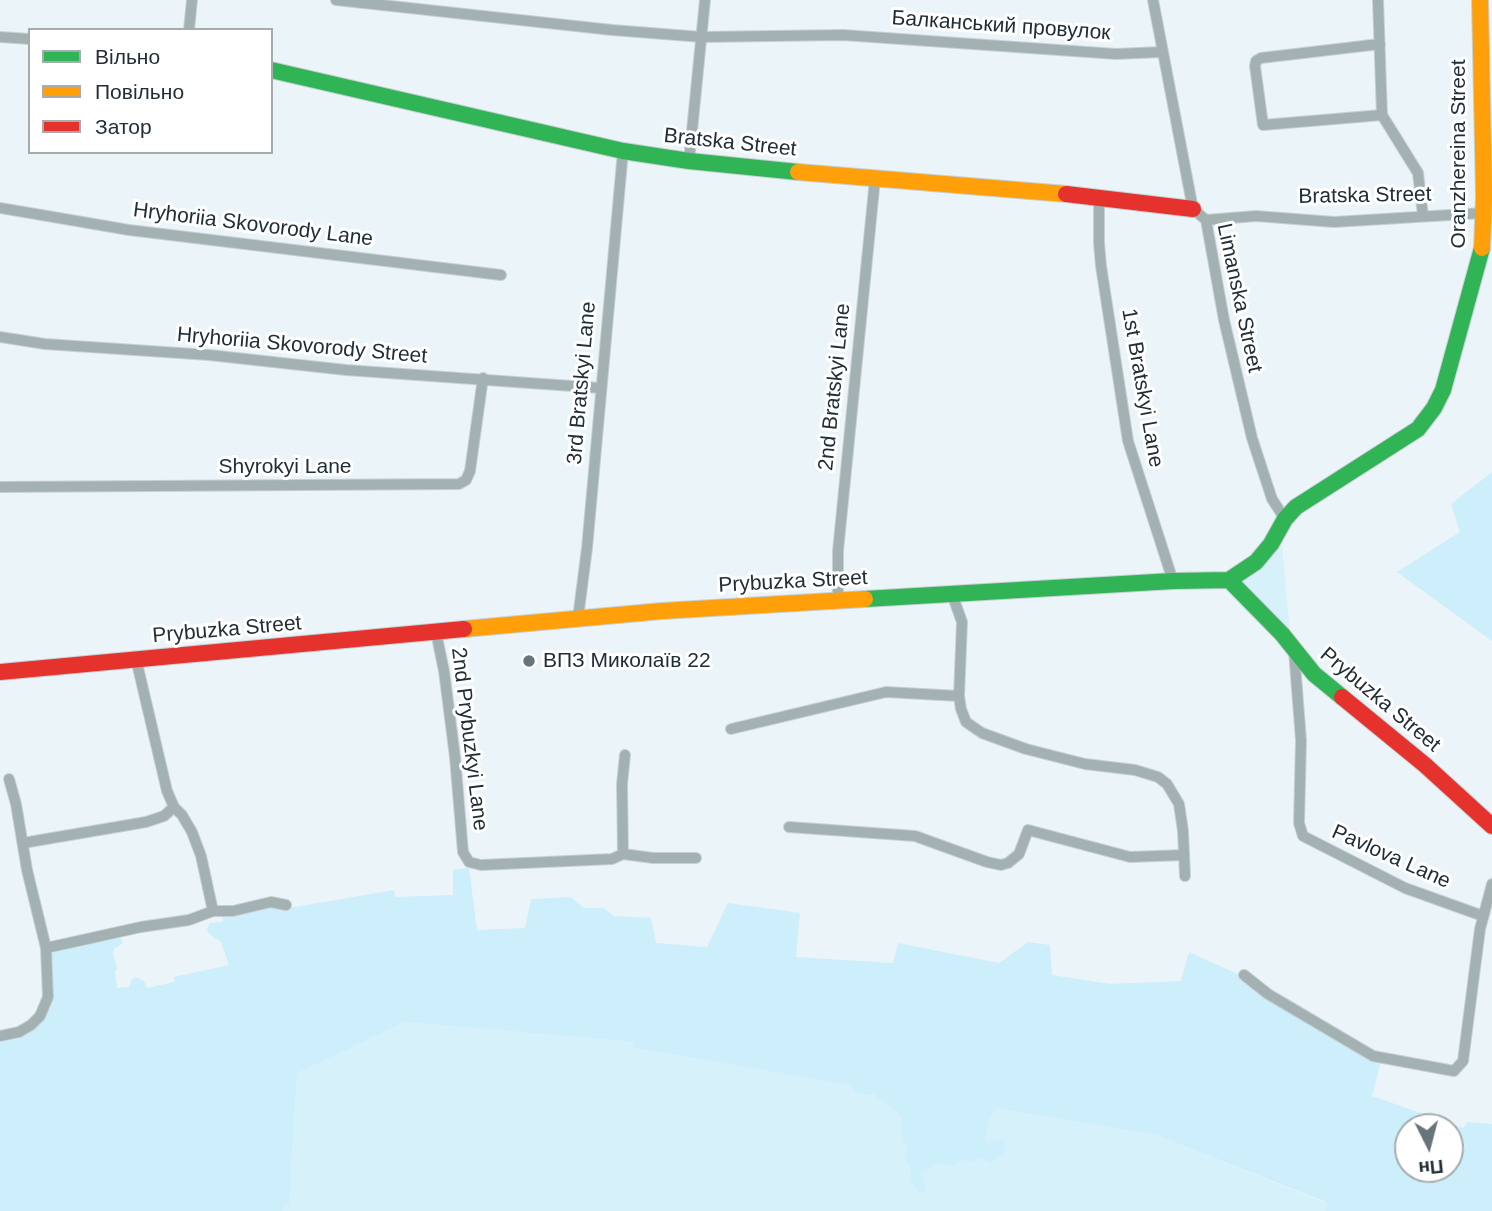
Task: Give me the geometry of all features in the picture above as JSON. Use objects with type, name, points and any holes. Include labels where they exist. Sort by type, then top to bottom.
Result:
[{"type":"street","points":[[189,28],[192,0]]},
{"type":"street","name":"Балканський провулок","points":[[336,0],[702,37],[843,35],[1116,54],[1161,52]]},
{"type":"street","points":[[689,161],[705,0]]},
{"type":"street","name":"Limanska Street","points":[[1153,0],[1193,209],[1206,220],[1224,320],[1252,438],[1272,499],[1284,519]]},
{"type":"street","points":[[1378,0],[1382,115],[1419,173],[1423,216]]},
{"type":"street","name":"Oranzhereina Street","points":[[1229,580],[1256,562],[1271,544],[1284,519],[1306,501],[1405,439],[1427,419],[1443,390],[1482,250],[1480,0]]},
{"type":"street","points":[[0,37],[28,39]]},
{"type":"street","points":[[1380,44],[1261,58],[1256,61],[1255,66],[1263,125],[1382,115]]},
{"type":"street","name":"Bratska Street","points":[[273,70],[623,151],[689,161],[1099,197],[1193,209]]},
{"type":"street","name":"3rd Bratskyi Lane","points":[[578,618],[587,548],[623,151]]},
{"type":"street","name":"2nd Bratskyi Lane","points":[[838,600],[838,551],[875,179]]},
{"type":"street","name":"1st Bratskyi Lane","points":[[1099,197],[1100,255],[1128,441],[1173,581]]},
{"type":"street","name":"Hryhoriia Skovorody Lane","points":[[0,208],[129,230],[501,275]]},
{"type":"street","name":"Bratska Street","points":[[1206,220],[1256,216],[1334,222],[1483,213]]},
{"type":"street","name":"Hryhoriia Skovorody Street","points":[[0,337],[36,344],[222,356],[373,372],[600,388]]},
{"type":"street","name":"Shyrokyi Lane","points":[[0,487],[459,484],[466,480],[470,471],[484,379]]},
{"type":"street","name":"Prybuzka Street","points":[[0,672],[578,618],[838,600],[1229,580],[1282,634],[1330,690],[1415,757],[1492,826]]},
{"type":"street","points":[[952,594],[960,613],[962,630],[960,696],[964,718],[982,733],[1026,749],[1086,764],[1135,770],[1158,777],[1167,784],[1179,804],[1185,876]]},
{"type":"street","name":"2nd Prybuzkyi Lane","points":[[436,632],[455,757],[463,852],[469,862],[481,865],[612,859],[623,854],[653,858],[696,858]]},
{"type":"street","name":"Pavlova Lane","points":[[1294,651],[1301,740],[1299,822],[1303,836],[1405,888],[1483,916]]},
{"type":"street","points":[[136,659],[164,784],[174,807],[192,832],[201,856],[213,911]]},
{"type":"street","points":[[731,729],[886,692],[960,696]]},
{"type":"street","points":[[623,854],[622,784],[625,755]]},
{"type":"street","points":[[0,1036],[26,1029],[44,1010],[48,997],[46,947],[9,779]]},
{"type":"street","points":[[23,843],[146,822],[164,816],[174,807]]},
{"type":"street","points":[[789,827],[915,836],[1002,865],[1014,860],[1019,854],[1028,830],[1130,858],[1184,855]]},
{"type":"street","points":[[1244,975],[1268,994],[1373,1056],[1454,1071],[1462,1061],[1483,916],[1492,884]]},
{"type":"street","points":[[46,947],[189,920],[213,911],[233,911],[271,902],[286,905]]},
{"type":"shaded area","points":[[1492,472],[1492,641],[1397,572],[1460,532],[1451,504]]},
{"type":"shaded area","points":[[1281,531],[1286,592],[1291,641],[1235,579]]},
{"type":"shaded area","points":[[469,868],[477,930],[525,928],[531,899],[570,897],[584,908],[603,908],[614,916],[651,918],[656,943],[707,947],[728,903],[800,913],[796,957],[893,963],[898,943],[999,963],[1028,942],[1050,945],[1052,975],[1110,984],[1181,981],[1189,952],[1244,977],[1381,1061],[1372,1096],[1420,1113],[1394,1113],[1394,1183],[1464,1183],[1464,1127],[1468,1122],[1492,1124],[1492,1211],[1325,1211],[1326,1202],[1153,1134],[996,1108],[989,1120],[985,1137],[988,1144],[1003,1140],[1006,1146],[1001,1155],[990,1162],[980,1158],[973,1162],[960,1160],[953,1166],[937,1163],[921,1173],[926,1188],[919,1193],[911,1181],[911,1167],[905,1159],[907,1147],[903,1141],[901,1116],[874,1094],[854,1092],[852,1085],[634,1048],[634,1042],[405,1022],[297,1073],[289,1205],[284,1205],[283,1211],[0,1211],[0,1038],[41,1017],[52,948],[120,938],[123,943],[114,949],[113,954],[117,968],[117,988],[129,987],[135,977],[144,981],[147,988],[175,982],[174,977],[229,965],[221,942],[209,934],[207,929],[210,923],[223,922],[222,913],[295,907],[394,890],[395,897],[453,895],[453,870]]},
{"type":"shaded area","points":[[405,1022],[634,1042],[634,1048],[1153,1134],[1326,1203],[1325,1211],[283,1211],[284,1205],[289,1204],[297,1072]]},
{"type":"traffic: fast","points":[[273,70],[623,151],[798,172]]},
{"type":"traffic: fast","points":[[1229,580],[1256,562],[1296,507],[1418,429],[1434,408],[1443,390],[1482,248]]},
{"type":"traffic: fast","points":[[865,599],[1229,580],[1282,634],[1314,674],[1342,697]]},
{"type":"traffic: slow","points":[[1480,0],[1484,197],[1482,248]]},
{"type":"traffic: slow","points":[[798,172],[1066,194]]},
{"type":"traffic: slow","points":[[464,629],[662,611],[865,599]]},
{"type":"traffic: jam","points":[[1066,194],[1193,209]]},
{"type":"traffic: jam","points":[[0,672],[464,629]]},
{"type":"traffic: jam","points":[[1342,697],[1425,765],[1492,826]]},
{"type":"place","name":"ВПЗ Миколаїв 22","points":[[529,661]]}]
